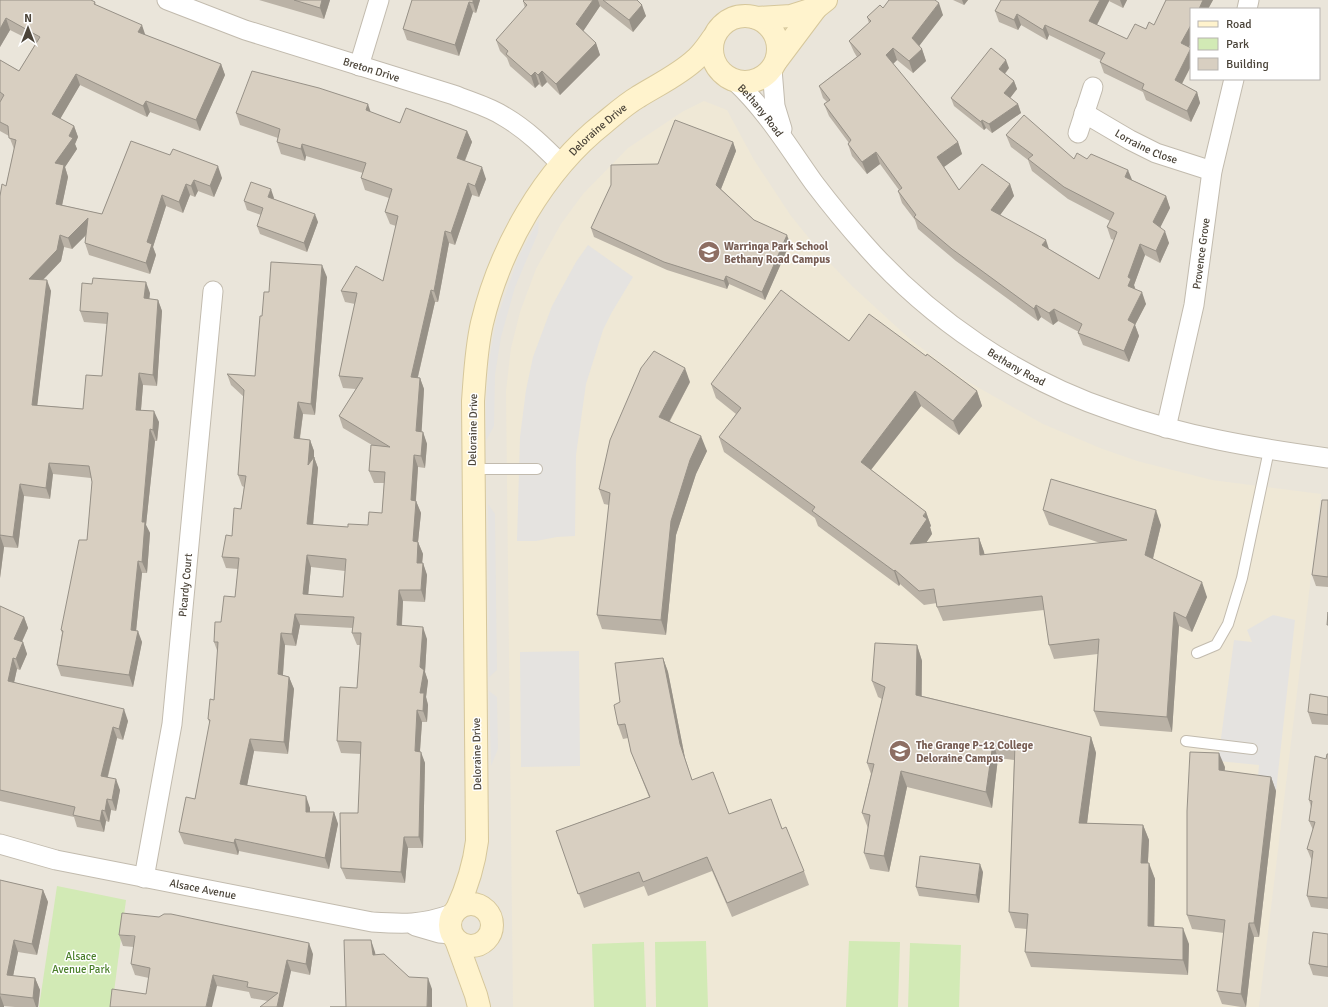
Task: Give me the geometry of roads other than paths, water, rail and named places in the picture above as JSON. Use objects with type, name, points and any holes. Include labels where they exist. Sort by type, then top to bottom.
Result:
[{"type":"street","name":"Breton Drive","points":[[167,0],[245,30],[454,95],[504,116],[534,138],[562,165]]},
{"type":"street","points":[[359,66],[379,0]]},
{"type":"street","points":[[756,18],[791,16],[821,4]]},
{"type":"street","points":[[775,64],[779,50],[777,40],[773,30],[766,22],[746,16],[735,17],[718,29],[714,38],[712,49],[718,69],[731,79],[746,82],[756,80],[765,76],[775,64],[821,4]]},
{"type":"street","name":"Deloraine Drive","points":[[454,925],[475,859],[478,817],[473,401],[476,361],[482,323],[494,282],[509,246],[541,192],[562,165],[604,124],[636,98],[673,76],[697,59],[714,38]]},
{"type":"street","name":"Bethany Road","points":[[775,64],[774,106],[786,140]]},
{"type":"street","name":"Deloraine Drive","points":[[673,76],[702,75],[731,79]]},
{"type":"street","name":"Bethany Road","points":[[731,79],[749,94],[786,140],[813,182],[867,247],[901,281],[946,319],[999,356],[1034,377],[1070,395],[1112,411],[1166,428],[1269,450],[1328,458]]},
{"type":"street","name":"Provence Grove","points":[[1166,428],[1194,305],[1212,171],[1234,80]]},
{"type":"street","points":[[1078,133],[1093,87]]},
{"type":"street","name":"Lorraine Close","points":[[1084,113],[1130,140],[1156,153],[1212,171]]},
{"type":"street","name":"Picardy Court","points":[[144,878],[172,724],[213,292]]},
{"type":"street","name":"Alsace Avenue","points":[[0,844],[56,860],[372,922],[408,924],[440,933],[454,925]]},
{"type":"street","name":"Deloraine Drive","points":[[475,859],[483,907]]},
{"type":"street","points":[[454,925],[470,904],[483,907],[492,918],[491,933],[480,958],[478,1001]]},
{"type":"street","points":[[454,925],[467,946],[478,945],[488,939]]},
{"type":"street","points":[[454,925],[478,1001]]},
{"type":"lane","points":[[1197,653],[1216,645],[1228,624],[1242,578],[1269,450]]},
{"type":"lane","points":[[473,469],[537,469]]},
{"type":"lane","points":[[1186,741],[1252,749]]},
{"type":"place","name":"Warringa Park School Bethany Road Campus","points":[[709,252]]},
{"type":"place","name":"The Grange P-12 College Deloraine Campus","points":[[900,751]]},
{"type":"park label","name":"Alsace Avenue Park","points":[[81,962]]}]
